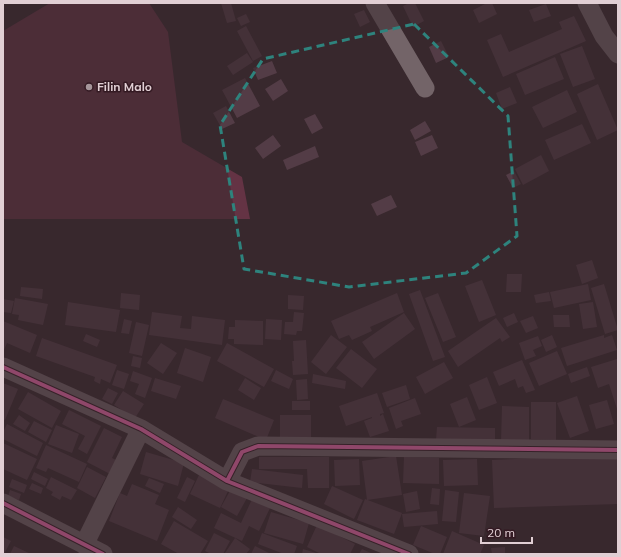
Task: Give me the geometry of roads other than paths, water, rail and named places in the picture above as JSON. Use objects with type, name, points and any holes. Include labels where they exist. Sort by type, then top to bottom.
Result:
[{"type":"street","points":[[375,3],[425,88]]},
{"type":"street","points":[[587,3],[604,36],[618,54]]},
{"type":"street","points":[[3,367],[141,429],[227,481],[409,554]]},
{"type":"street","points":[[84,545],[141,429]]},
{"type":"street","points":[[227,481],[242,452],[258,446],[618,450]]},
{"type":"street","points":[[3,503],[103,554]]},
{"type":"place","name":"Filin Malo","points":[[89,87]]}]
